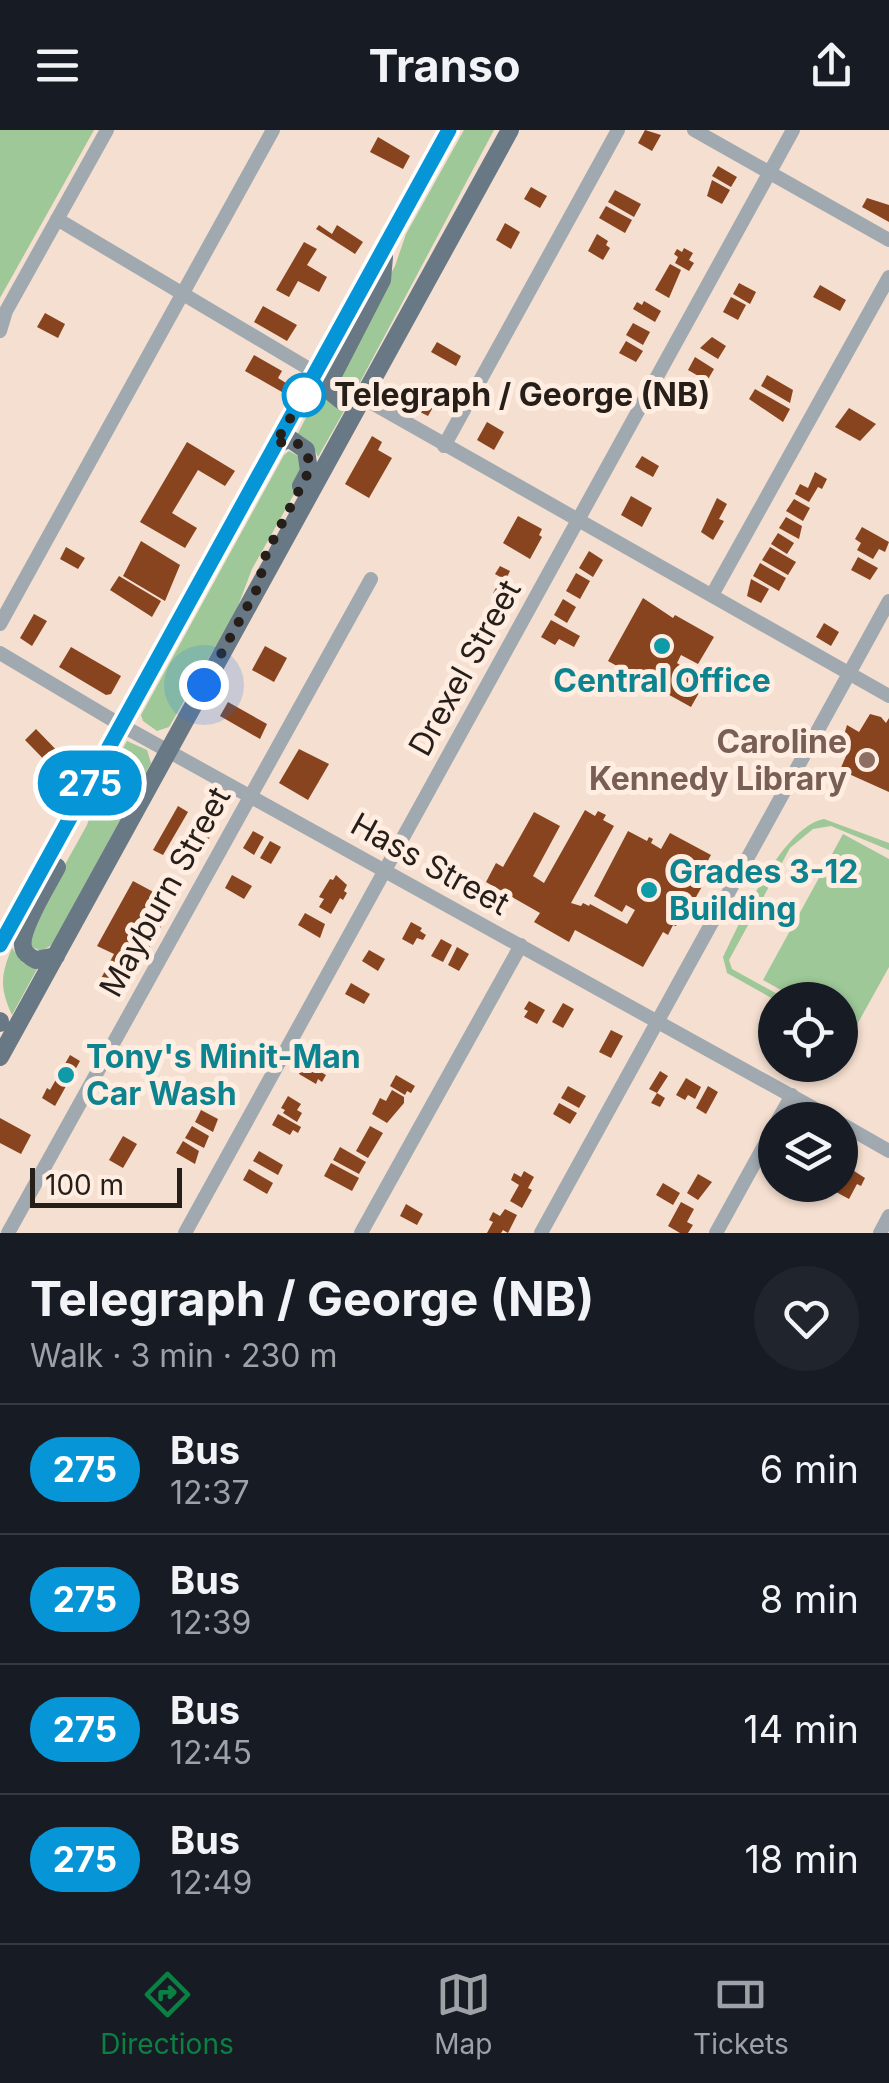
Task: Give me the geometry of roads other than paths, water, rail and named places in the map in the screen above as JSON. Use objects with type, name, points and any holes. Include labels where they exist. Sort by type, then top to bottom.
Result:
[{"type":"main road","points":[[0,945],[449,130]]},
{"type":"main road","points":[[467,208],[473,178],[498,130]]},
{"type":"main road","points":[[0,1056],[510,130]]},
{"type":"main road","points":[[363,398],[342,401],[331,392],[330,381],[382,280],[386,247]]},
{"type":"main road","points":[[258,587],[266,554],[309,471],[310,460],[300,444],[290,440],[275,444]]},
{"type":"main road","points":[[56,956],[36,960],[24,950],[22,938],[84,816],[82,798]]},
{"type":"street","points":[[0,331],[6,311],[107,130]]},
{"type":"street","points":[[0,624],[273,130]]},
{"type":"street","points":[[444,446],[618,130]]},
{"type":"street","points":[[694,130],[889,240]]},
{"type":"street","name":"Drexel Street","points":[[185,1233],[793,130]]},
{"type":"street","points":[[57,219],[316,373]]},
{"type":"street","points":[[712,596],[889,277]]},
{"type":"street","points":[[363,398],[889,696]]},
{"type":"street","name":"Mayburn Street","points":[[8,1233],[370,578]]},
{"type":"street","points":[[541,1233],[889,601]]},
{"type":"street","name":"Hass Street","points":[[0,653],[122,725],[804,1102]]},
{"type":"street","points":[[361,1233],[521,945]]},
{"type":"street","points":[[788,1102],[792,1095]]},
{"type":"street","name":"Hass Street","points":[[858,1133],[889,1151]]},
{"type":"street","points":[[716,1233],[758,1156]]},
{"type":"street","points":[[880,1233],[889,1216]]},
{"type":"place","name":"Telegraph / George (NB)","points":[[304,395]]},
{"type":"place","name":"Central Office","points":[[662,646]]},
{"type":"place","name":"Caroline Kennedy Library","points":[[867,760]]},
{"type":"place","name":"Grades 3-12 Building","points":[[649,890]]},
{"type":"place","name":"Tony's Minit-Man Car Wash","points":[[66,1075]]}]
